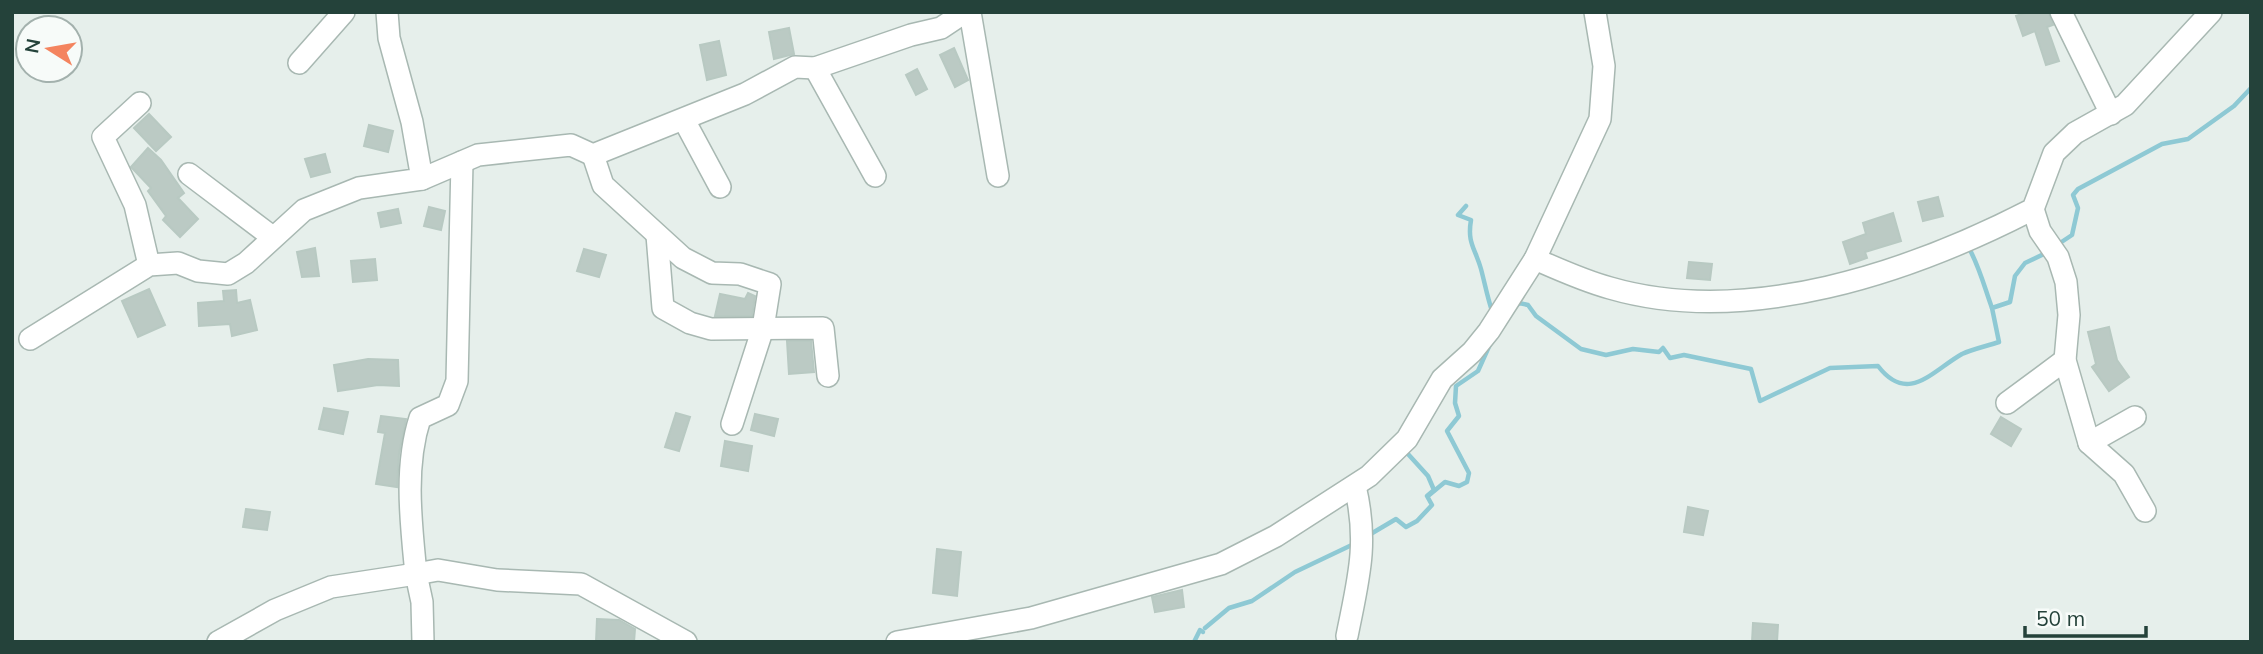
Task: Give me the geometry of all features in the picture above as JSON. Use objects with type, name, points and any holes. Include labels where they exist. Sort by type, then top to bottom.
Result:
[{"type":"street","points":[[299,62],[344,12]]},
{"type":"street","points":[[387,12],[389,38],[412,122],[422,179]]},
{"type":"street","points":[[30,338],[149,265],[178,263],[198,271],[228,274],[246,263],[271,236],[304,209],[359,188],[422,179],[478,155],[571,145],[593,155],[745,94],[795,67],[815,68],[911,35],[941,28],[965,12]]},
{"type":"street","points":[[970,12],[998,176]]},
{"type":"street","points":[[897,642],[1045,615],[1221,564],[1276,536],[1295,521],[1355,486],[1407,439],[1442,379],[1472,352],[1489,331],[1535,259],[1600,119],[1604,66],[1595,12]]},
{"type":"street","points":[[2062,12],[2111,114]]},
{"type":"street","points":[[2145,511],[2124,474],[2089,443],[2065,360],[2069,315],[2066,282],[2058,257],[2040,231],[2033,209],[2054,153],[2075,132],[2125,105],[2211,12]]},
{"type":"street","points":[[815,68],[876,176]]},
{"type":"street","points":[[140,103],[103,137],[135,205],[149,265]]},
{"type":"street","points":[[684,120],[720,187]]},
{"type":"street","points":[[593,155],[603,185],[682,258],[712,273],[740,274],[770,284],[763,328],[732,424]]},
{"type":"street","points":[[423,642],[422,602],[416,574],[410,514],[416,432],[420,418],[448,405],[457,381],[462,162]]},
{"type":"street","points":[[189,174],[271,236]]},
{"type":"street","points":[[1535,259],[1611,289],[1644,295],[1715,300],[1799,294],[1881,275],[1986,234],[2033,209]]},
{"type":"street","points":[[657,235],[663,308],[690,323],[711,329],[823,328],[828,376]]},
{"type":"street","points":[[2007,403],[2065,360]]},
{"type":"street","points":[[2089,443],[2135,417]]},
{"type":"street","points":[[1347,636],[1363,553],[1363,520],[1355,486]]},
{"type":"street","points":[[218,642],[275,610],[331,587],[438,570],[497,580],[581,584],[686,642]]},
{"type":"building","points":[[2028,12],[2048,12],[2053,25],[2047,27],[2059,61],[2046,65],[2035,31],[2023,36],[2016,16]]},
{"type":"building","points":[[789,28],[794,54],[774,59],[769,32]]},
{"type":"building","points":[[719,41],[726,75],[707,80],[700,45]]},
{"type":"building","points":[[954,48],[968,80],[955,87],[940,55]]},
{"type":"building","points":[[917,69],[927,89],[916,95],[906,75]]},
{"type":"building","points":[[149,114],[171,137],[156,151],[134,128]]},
{"type":"building","points":[[369,125],[393,131],[388,152],[364,146]]},
{"type":"building","points":[[148,148],[161,160],[184,193],[178,198],[198,219],[180,237],[163,220],[166,216],[148,191],[151,188],[131,167]]},
{"type":"building","points":[[325,154],[330,172],[311,177],[305,159]]},
{"type":"building","points":[[1938,197],[1943,216],[1923,221],[1918,202]]},
{"type":"building","points":[[429,207],[445,211],[441,230],[424,226]]},
{"type":"building","points":[[398,209],[401,223],[381,227],[378,213]]},
{"type":"building","points":[[1893,213],[1901,241],[1865,252],[1867,258],[1850,264],[1843,242],[1866,234],[1863,223]]},
{"type":"building","points":[[315,248],[319,276],[302,277],[297,252]]},
{"type":"building","points":[[584,249],[606,255],[599,277],[577,271]]},
{"type":"building","points":[[375,259],[377,280],[353,282],[351,261]]},
{"type":"building","points":[[1689,262],[1712,264],[1710,280],[1687,278]]},
{"type":"building","points":[[149,289],[165,325],[138,337],[122,301]]},
{"type":"building","points":[[236,290],[237,303],[250,300],[257,330],[232,336],[230,324],[199,326],[198,303],[224,301],[223,291]]},
{"type":"building","points":[[748,293],[755,296],[752,316],[715,316],[720,294],[745,299]]},
{"type":"building","points":[[2109,327],[2117,360],[2129,377],[2109,391],[2092,367],[2096,364],[2088,332]]},
{"type":"building","points":[[787,341],[811,341],[814,372],[789,374]]},
{"type":"building","points":[[368,359],[398,360],[399,386],[378,385],[338,391],[334,365]]},
{"type":"building","points":[[324,408],[348,412],[343,434],[319,429]]},
{"type":"building","points":[[676,413],[690,417],[679,451],[665,447]]},
{"type":"building","points":[[755,414],[778,419],[774,436],[751,430]]},
{"type":"building","points":[[381,416],[406,419],[399,454],[397,487],[376,484],[385,433],[378,432]]},
{"type":"building","points":[[2001,417],[2021,429],[2011,446],[1991,434]]},
{"type":"building","points":[[725,441],[752,446],[748,471],[721,466]]},
{"type":"building","points":[[1688,507],[1708,511],[1703,535],[1684,532]]},
{"type":"building","points":[[246,509],[270,512],[267,530],[243,527]]},
{"type":"building","points":[[937,549],[961,552],[957,596],[933,593]]},
{"type":"building","points":[[1182,590],[1184,607],[1155,612],[1152,597]]},
{"type":"building","points":[[597,619],[619,620],[635,629],[634,642],[596,642]]},
{"type":"building","points":[[1753,623],[1778,625],[1777,642],[1752,642]]},
{"type":"waterway","points":[[2057,245],[2072,235],[2078,208],[2073,195],[2078,189],[2162,144],[2188,139],[2234,106],[2251,88]]},
{"type":"waterway","points":[[1466,206],[1458,215],[1471,220],[1471,240],[1492,311]]},
{"type":"waterway","points":[[1971,252],[1992,308]]},
{"type":"waterway","points":[[1510,313],[1519,303],[1528,305],[1536,316],[1581,349],[1606,355],[1633,349],[1659,352],[1663,348],[1670,358],[1684,355],[1751,369],[1760,401],[1830,368],[1878,366],[1889,377],[1900,383],[1910,384],[1930,376],[1962,354],[1999,342],[1992,308],[2010,302],[2015,276],[2025,263],[2046,253]]},
{"type":"waterway","points":[[1428,496],[1445,482],[1459,486],[1467,482],[1469,473],[1447,431],[1459,416],[1455,403],[1456,386],[1478,371],[1491,342]]},
{"type":"waterway","points":[[1369,535],[1396,519],[1406,527],[1417,521],[1432,505],[1427,496],[1434,490],[1428,476],[1408,454]]},
{"type":"waterway","points":[[1205,628],[1229,608],[1252,601],[1295,572],[1356,543]]},
{"type":"waterway","points":[[1194,642],[1200,630],[1203,632]]}]
